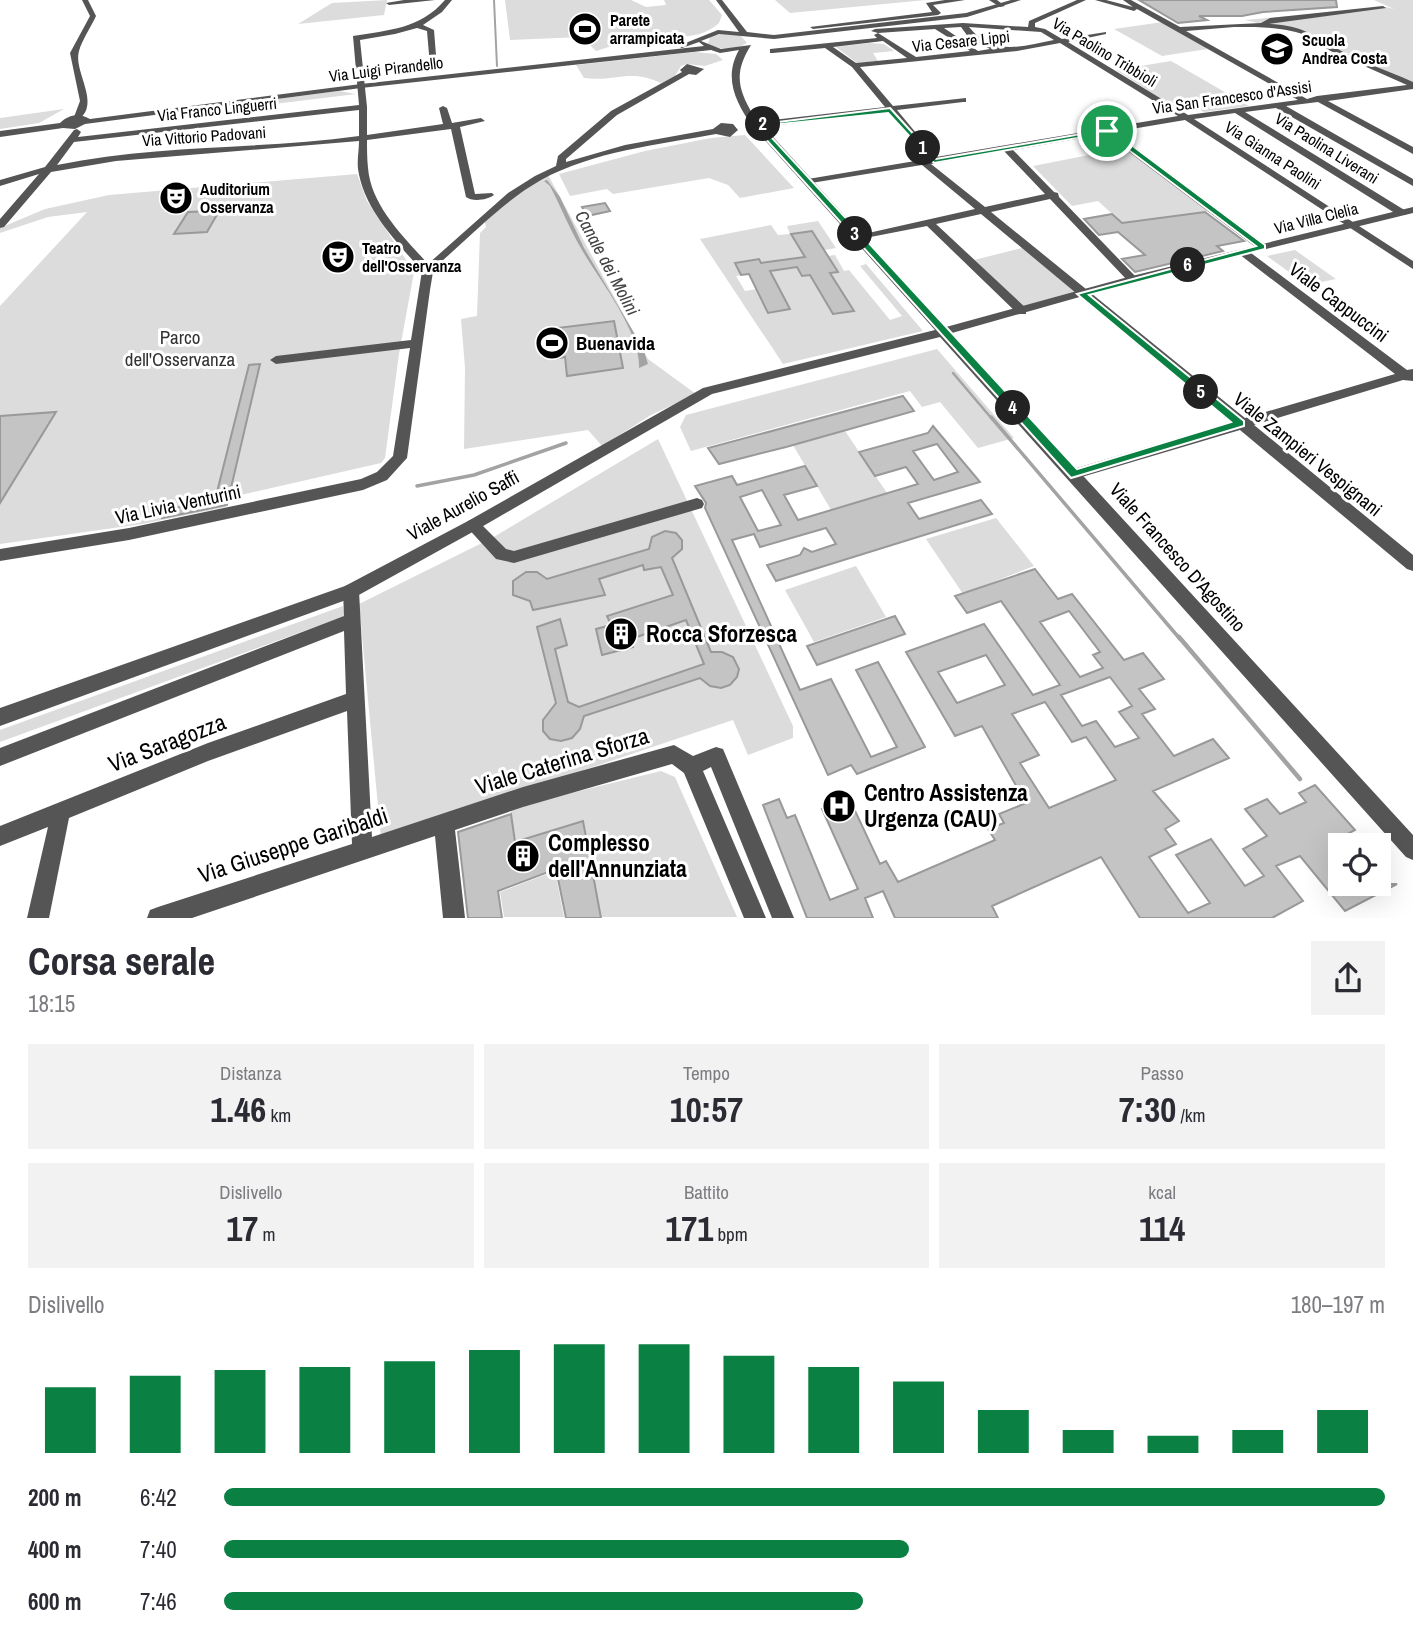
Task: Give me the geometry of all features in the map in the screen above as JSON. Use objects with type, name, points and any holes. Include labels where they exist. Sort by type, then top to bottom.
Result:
[{"type":"street","points":[[0,225],[74,138],[74,120],[84,101],[74,53],[93,16],[85,0]]},
{"type":"street","points":[[389,3],[432,0]]},
{"type":"street","points":[[449,0],[437,15],[419,26],[356,38],[363,107],[363,170],[373,200],[389,226],[428,271],[520,190],[566,162],[614,113],[688,72]]},
{"type":"street","points":[[719,0],[733,23],[753,41],[734,64],[720,51]]},
{"type":"street","points":[[813,27],[938,13],[928,4],[962,0]]},
{"type":"street","points":[[992,0],[1002,6]]},
{"type":"street","points":[[718,33],[774,37],[872,29],[967,15],[1018,0]]},
{"type":"street","points":[[1032,28],[1031,22],[1083,0]]},
{"type":"street","points":[[1101,0],[1149,13]]},
{"type":"street","points":[[1126,0],[1304,100]]},
{"type":"street","points":[[1263,25],[1270,20],[1383,8]]},
{"type":"street","points":[[733,23],[718,33],[706,36],[702,42],[709,48],[720,51],[747,47],[774,37]]},
{"type":"street","points":[[1176,30],[1248,23],[1293,32],[1413,86]]},
{"type":"street","points":[[963,25],[972,36],[998,51]]},
{"type":"street","name":"Via Paolino Tribbioli","points":[[872,29],[963,25],[1032,28],[1061,40],[1186,117]]},
{"type":"street","points":[[419,26],[430,30],[435,66]]},
{"type":"street","points":[[935,26],[977,53]]},
{"type":"street","points":[[872,29],[916,60]]},
{"type":"street","name":"Via Cesare Lippi","points":[[855,65],[998,51],[1104,33]]},
{"type":"street","name":"Via Luigi Pirandello","points":[[657,53],[706,36]]},
{"type":"street","points":[[773,51],[883,39]]},
{"type":"street","points":[[826,45],[855,65]]},
{"type":"street","name":"Via Luigi Pirandello","points":[[0,134],[74,120],[709,48]]},
{"type":"street","name":"Viale Francesco D'Agostino","points":[[734,64],[737,93],[756,125],[1413,850]]},
{"type":"street","name":"Viale Zampieri Vespignani","points":[[855,65],[930,162],[983,211],[1413,564]]},
{"type":"street","name":"Via San Francesco d'Assisi","points":[[808,182],[1008,150],[1186,117],[1413,86]]},
{"type":"street","points":[[1317,98],[1413,151]]},
{"type":"street","points":[[756,125],[963,100]]},
{"type":"street","points":[[1276,104],[1413,183]]},
{"type":"street","name":"Via Franco Linguerri","points":[[74,138],[363,107]]},
{"type":"street","points":[[443,108],[451,126],[471,197],[489,195]]},
{"type":"street","name":"Via Paolina Liverani","points":[[1236,110],[1407,212]]},
{"type":"street","name":"Via Gianna Paolini","points":[[1186,117],[1351,225],[1407,258],[1413,266]]},
{"type":"street","name":"Via Vittorio Padovani","points":[[0,183],[48,168],[180,152],[313,144],[481,121]]},
{"type":"street","points":[[566,162],[716,131]]},
{"type":"street","points":[[1107,131],[1262,247]]},
{"type":"street","points":[[1008,150],[1055,195],[1132,279]]},
{"type":"street","points":[[859,238],[1055,195]]},
{"type":"street","name":"Via Villa Clelia","points":[[944,332],[1132,279],[1407,212]]},
{"type":"street","points":[[928,222],[1022,312]]},
{"type":"street","points":[[414,256],[424,257],[454,246]]},
{"type":"street","name":"Viale Cappuccini","points":[[1243,252],[1410,376]]},
{"type":"street","name":"Via Livia Venturini","points":[[0,555],[130,534],[363,485],[382,476],[400,457],[415,343],[428,271]]},
{"type":"street","name":"Viale Aurelio Saffi","points":[[0,717],[351,591],[473,525],[699,394],[944,332]]},
{"type":"street","points":[[276,360],[415,343]]},
{"type":"street","points":[[1075,474],[1410,376]]},
{"type":"street","points":[[473,525],[501,554],[514,557],[697,504]]},
{"type":"street","points":[[351,591],[362,850]]},
{"type":"street","points":[[0,757],[351,621]]},
{"type":"street","name":"Via Saragozza","points":[[0,836],[208,752],[354,700]]},
{"type":"street","name":"Viale Caterina Sforza","points":[[444,824],[663,755],[674,754],[691,766],[716,756],[783,918]]},
{"type":"street","points":[[691,766],[755,918]]},
{"type":"street","points":[[38,918],[61,811]]},
{"type":"street","points":[[444,824],[454,918]]},
{"type":"street","name":"Via Giuseppe Garibaldi","points":[[158,918],[187,912],[444,824]]},
{"type":"green space","points":[[387,0],[384,15],[298,24],[332,3]]},
{"type":"green space","points":[[505,0],[631,0],[646,7],[666,5],[664,0],[709,0],[722,15],[719,23],[694,35],[624,37],[611,42],[618,44],[596,51],[582,37],[510,40]]},
{"type":"green space","points":[[775,0],[926,0],[790,13]]},
{"type":"green space","points":[[1374,0],[1413,0],[1413,84],[1308,35],[1245,20],[1386,7],[1394,9]]},
{"type":"green space","points":[[1163,22],[1208,49],[1162,56],[1114,29]]},
{"type":"green space","points":[[720,34],[740,35],[747,43],[728,49],[708,44],[710,37]]},
{"type":"green space","points":[[884,44],[894,51],[873,53],[878,61],[857,63],[836,47]]},
{"type":"green space","points":[[695,52],[716,54],[723,60],[705,66],[681,66],[675,76],[661,83],[640,76],[584,78],[576,65]]},
{"type":"green space","points":[[1171,61],[1249,106],[1204,112],[1196,107],[1179,110],[1116,70]]},
{"type":"green space","points":[[339,91],[356,94],[202,113],[207,108]]},
{"type":"green space","points":[[64,109],[39,123],[0,129],[0,118]]},
{"type":"green space","points":[[745,135],[794,188],[740,198],[728,185],[709,178],[613,194],[607,189],[570,196],[559,174],[645,151],[711,138]]},
{"type":"green space","points":[[1125,148],[1210,211],[1122,223],[1098,201],[1072,206],[1033,166]]},
{"type":"green space","points":[[547,173],[648,359],[696,394],[651,415],[602,446],[588,430],[464,449],[465,368],[461,319],[477,316],[480,233],[486,227],[483,216]]},
{"type":"green space","name":"Parco dell'Osservanza","points":[[357,174],[367,201],[414,272],[399,354],[385,458],[381,463],[228,498],[226,507],[142,524],[0,544],[0,306],[87,212],[48,217],[0,233],[0,228],[45,209],[109,195]]},
{"type":"green space","points":[[818,221],[836,248],[824,250],[812,231],[792,234],[805,257],[761,263],[759,259],[736,263],[741,275],[736,276],[745,291],[757,289],[768,312],[790,309],[770,271],[797,267],[802,276],[810,275],[833,314],[853,311],[830,273],[828,256],[835,255],[844,271],[849,270],[890,320],[902,316],[860,266],[866,264],[923,331],[783,364],[700,239],[771,225],[778,235],[790,234],[787,226]]},
{"type":"green space","points":[[1022,248],[1075,292],[1024,306],[974,260]]},
{"type":"green space","points":[[1295,250],[1336,279],[1307,285],[1267,256]]},
{"type":"green space","points":[[937,349],[1014,438],[978,448],[940,402],[922,407],[910,391],[691,451],[680,427],[686,415]]},
{"type":"green space","points":[[845,431],[887,493],[831,510],[793,445]]},
{"type":"green space","points":[[658,439],[793,726],[793,738],[748,755],[733,720],[381,838],[359,604],[492,538]]},
{"type":"green space","points":[[996,518],[1034,566],[963,594],[926,539]]},
{"type":"green space","points":[[856,566],[886,617],[814,642],[785,590]]},
{"type":"green space","points":[[343,606],[345,616],[0,742],[0,730]]},
{"type":"green space","points":[[661,771],[675,777],[737,917],[601,917],[583,821],[515,842],[510,808]]},
{"type":"green space","points":[[555,871],[564,917],[504,917],[500,892]]},
{"type":"shaded area","points":[[547,180],[560,197],[584,248],[643,348],[648,364],[639,368],[638,354],[627,323],[578,242],[550,186],[544,181]]},
{"type":"building","points":[[1139,0],[1336,0],[1337,7],[1242,16],[1199,16],[1207,20],[1178,23]]},
{"type":"building","name":"Auditorium Osservanza","points":[[186,188],[190,195],[184,206],[164,207],[161,200],[165,196],[175,189]]},
{"type":"building","points":[[605,203],[610,211],[587,216],[582,207]]},
{"type":"building","points":[[222,206],[207,232],[174,234],[188,212],[211,211]]},
{"type":"building","points":[[1205,212],[1244,241],[1217,246],[1223,251],[1135,272],[1122,259],[1145,255],[1118,232],[1099,235],[1084,219],[1112,214],[1122,223]]},
{"type":"building","points":[[812,231],[838,272],[830,273],[854,311],[833,314],[810,275],[802,276],[797,267],[770,271],[790,309],[768,313],[749,274],[741,275],[735,263],[759,259],[761,263],[805,257],[791,234]]},
{"type":"building","points":[[614,321],[623,368],[567,376],[565,357],[553,359],[549,329]]},
{"type":"building","points":[[260,364],[227,505],[162,518],[160,511],[215,500],[249,365]]},
{"type":"building","points":[[903,396],[914,411],[786,447],[719,464],[708,448]]},
{"type":"building","points":[[56,412],[0,503],[0,416]]},
{"type":"building","points":[[933,426],[980,482],[908,503],[919,519],[981,500],[992,514],[776,581],[767,565],[800,555],[804,548],[812,552],[836,544],[826,528],[760,547],[754,534],[732,540],[800,690],[831,679],[871,757],[897,747],[856,670],[878,662],[925,747],[857,774],[851,765],[828,775],[705,508],[706,503],[695,486],[732,476],[737,485],[805,466],[817,486],[784,495],[798,520],[918,484],[906,467],[875,476],[859,452],[928,433]],"holes":[[[937,444],[958,472],[934,480],[913,451]],[[762,490],[781,525],[758,531],[740,497]]]},
{"type":"building","name":"Rocca Sforzesca","points":[[665,531],[676,533],[682,540],[682,549],[672,558],[711,652],[722,652],[733,657],[739,669],[737,677],[730,685],[721,688],[710,686],[700,678],[584,716],[580,729],[572,738],[561,741],[550,739],[543,731],[543,720],[556,703],[537,627],[560,619],[567,645],[555,649],[568,702],[579,707],[704,664],[686,620],[631,639],[633,647],[602,655],[596,629],[611,625],[607,616],[673,595],[661,567],[644,570],[643,565],[599,579],[605,595],[533,610],[530,601],[513,595],[513,581],[526,572],[537,572],[547,579],[649,549],[652,537]]},
{"type":"building","points":[[1035,569],[1058,599],[1072,594],[1124,660],[1143,653],[1164,679],[1139,689],[1155,709],[1142,714],[1174,756],[1213,739],[1229,758],[1153,791],[1179,821],[1165,829],[1176,844],[1149,857],[1188,913],[1210,903],[1176,855],[1211,839],[1245,886],[1264,876],[1243,849],[1267,836],[1245,809],[1267,799],[1280,814],[1306,802],[1299,793],[1315,785],[1355,830],[1349,833],[1328,833],[1328,890],[1300,856],[1276,866],[1303,901],[1272,918],[1140,918],[1101,857],[992,906],[998,918],[895,918],[883,891],[865,898],[873,918],[807,918],[763,805],[779,799],[787,818],[795,815],[830,900],[858,889],[822,809],[849,798],[880,864],[886,861],[898,882],[995,840],[988,829],[1004,823],[999,814],[1026,803],[982,726],[955,736],[906,652],[984,624],[1033,695],[1060,685],[1001,601],[967,613],[955,596]],"holes":[[[1069,611],[1100,652],[1093,655],[1103,668],[1080,677],[1040,622]],[[986,655],[1005,685],[957,703],[938,672]],[[1110,677],[1132,706],[1119,712],[1139,738],[1115,747],[1096,721],[1082,726],[1061,695]],[[1045,702],[1072,742],[1086,737],[1116,780],[1049,808],[1020,763],[1039,755],[1012,714]]]},
{"type":"building","points":[[895,616],[905,634],[817,665],[807,646]]},
{"type":"building","name":"Complesso dell'Annunziata","points":[[511,814],[515,842],[583,821],[601,918],[566,918],[556,869],[498,891],[502,918],[468,918],[458,832]]},
{"type":"building","points":[[1333,896],[1374,896],[1345,911]]},
{"type":"waterway","name":"Canale dei Molini","points":[[494,0],[497,66]]},
{"type":"waterway","points":[[953,373],[992,419]]},
{"type":"waterway","points":[[991,417],[1180,639]]},
{"type":"waterway","name":"Canale dei Molini","points":[[417,486],[474,475],[566,443]]},
{"type":"waterway","points":[[1179,637],[1300,779]]},
{"type":"place","name":"Parete arrampicata","points":[[585,29]]},
{"type":"place","name":"Scuola Andrea Costa","points":[[1277,49]]},
{"type":"place","name":"Auditorium Osservanza","points":[[176,198]]},
{"type":"place","name":"Teatro dell'Osservanza","points":[[338,257]]},
{"type":"place","name":"Buenavida","points":[[552,343]]},
{"type":"place","name":"Rocca Sforzesca","points":[[621,634]]},
{"type":"place","name":"Centro Assistenza Urgenza (CAU)","points":[[839,806]]},
{"type":"place","name":"Complesso dell'Annunziata","points":[[523,856]]},
{"type":"route","points":[[890,110],[934,161],[1107,131],[1262,247],[1082,294],[1240,424],[1075,474],[756,125],[890,110]]}]
